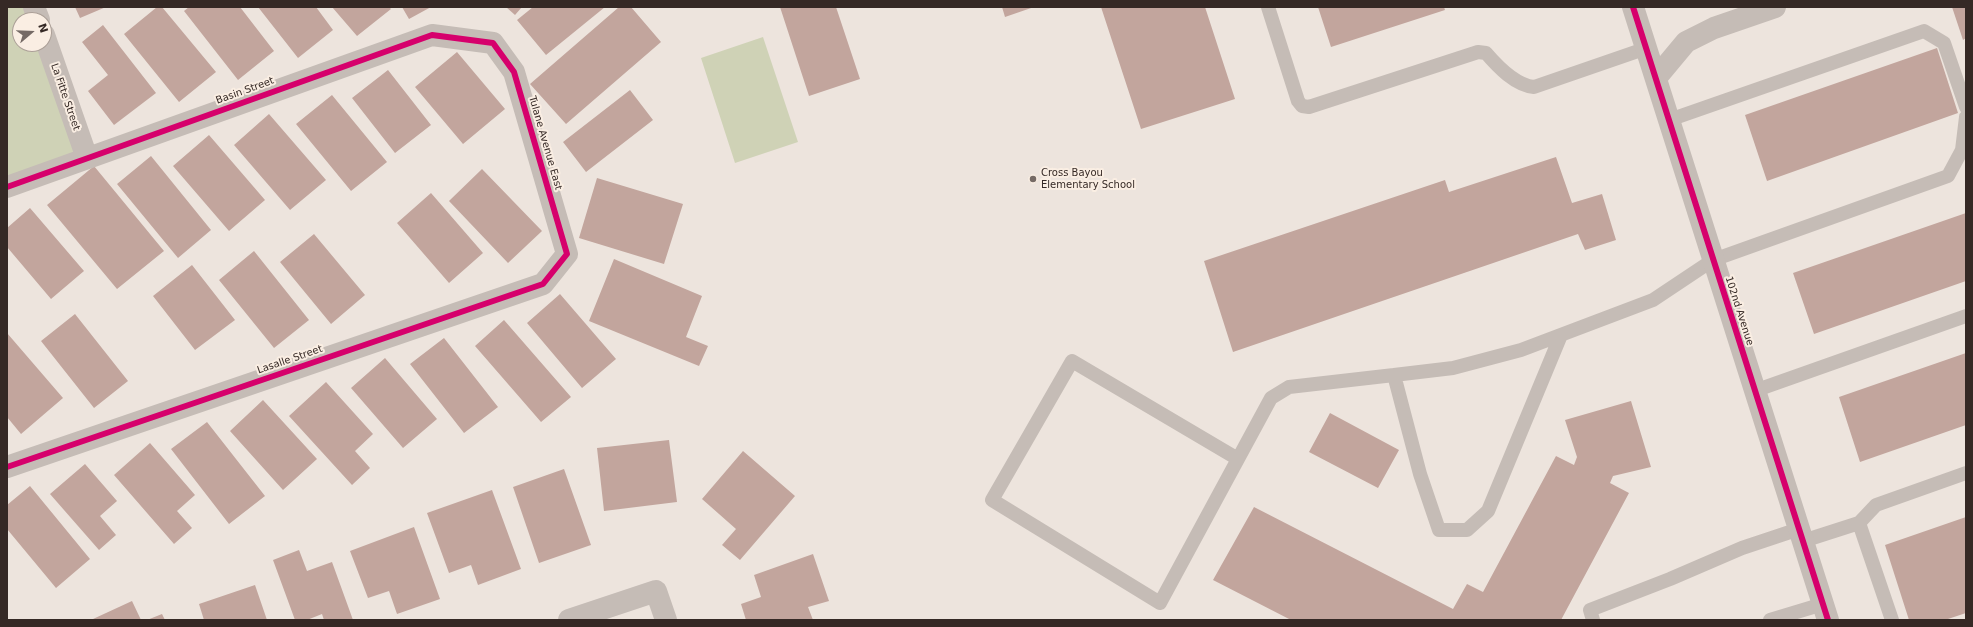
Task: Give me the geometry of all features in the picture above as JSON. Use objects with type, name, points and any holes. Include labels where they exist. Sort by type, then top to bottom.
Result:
[{"type":"street","name":"102nd Avenue","points":[[1633,7],[1825,612]]},
{"type":"street","points":[[1656,78],[1686,42],[1714,28],[1775,7]]},
{"type":"street","name":"Basin Street","points":[[7,186],[432,35],[493,43]]},
{"type":"street","name":"Tulane Avenue East","points":[[493,43],[514,72],[567,254]]},
{"type":"street","name":"La Fitte Street","points":[[50,52],[87,158]]},
{"type":"street","name":"Lasalle Street","points":[[7,467],[543,284],[567,254]]},
{"type":"street","points":[[569,620],[656,590],[666,620]]},
{"type":"lane","points":[[1268,7],[1298,101],[1302,106],[1309,107],[1478,52],[1486,53],[1495,64],[1524,86],[1534,87],[1647,48]]},
{"type":"lane","points":[[1669,120],[1924,30],[1944,43],[1966,107]]},
{"type":"lane","points":[[1238,459],[1072,361],[992,500],[1160,603],[1238,459],[1271,398],[1289,387],[1452,368],[1521,350],[1653,300],[1713,260],[1948,176],[1962,150],[1966,117]]},
{"type":"lane","points":[[1754,391],[1966,316]]},
{"type":"lane","points":[[1394,375],[1420,474],[1439,530],[1467,530],[1488,511],[1561,335]]},
{"type":"lane","points":[[1593,620],[1590,610],[1670,579],[1742,548],[1859,523],[1876,506],[1966,473]]},
{"type":"lane","points":[[1859,523],[1892,620]]},
{"type":"lane","points":[[1770,620],[1825,612]]},
{"type":"green space","points":[[7,7],[44,7],[46,12],[12,12],[12,52],[52,52],[52,31],[95,161],[7,194]]},
{"type":"green space","points":[[763,37],[798,142],[735,163],[701,58]]},
{"type":"building","points":[[75,7],[106,7],[80,18]]},
{"type":"building","points":[[157,7],[162,7],[216,72],[179,102],[124,34]]},
{"type":"building","points":[[189,7],[240,7],[274,51],[238,80],[184,11]]},
{"type":"building","points":[[258,7],[316,7],[333,30],[298,58]]},
{"type":"building","points":[[332,7],[389,7],[391,9],[357,36]]},
{"type":"building","points":[[402,7],[431,7],[409,19]]},
{"type":"building","points":[[506,7],[522,7],[515,15]]},
{"type":"building","points":[[533,7],[605,7],[546,55],[517,20]]},
{"type":"building","points":[[619,7],[631,7],[661,42],[566,124],[530,84]]},
{"type":"building","points":[[780,7],[836,7],[860,79],[809,96]]},
{"type":"building","points":[[1002,7],[1034,7],[1005,17]]},
{"type":"building","points":[[1101,7],[1205,7],[1235,99],[1141,129]]},
{"type":"building","points":[[1318,7],[1444,7],[1445,10],[1331,47]]},
{"type":"building","points":[[1952,7],[1966,7],[1966,38],[1963,40]]},
{"type":"building","points":[[103,25],[156,93],[114,125],[88,91],[108,75],[82,42]]},
{"type":"building","points":[[1937,48],[1958,113],[1767,181],[1745,115]]},
{"type":"building","points":[[457,52],[505,109],[463,144],[415,87]]},
{"type":"building","points":[[388,70],[431,125],[395,153],[352,98]]},
{"type":"building","points":[[630,90],[653,120],[586,172],[563,142]]},
{"type":"building","points":[[332,95],[387,162],[351,191],[296,124]]},
{"type":"building","points":[[269,114],[326,180],[290,210],[234,145]]},
{"type":"building","points":[[209,135],[265,200],[229,231],[173,166]]},
{"type":"building","points":[[151,156],[211,230],[178,258],[117,184]]},
{"type":"building","points":[[1556,157],[1572,203],[1602,194],[1616,240],[1585,250],[1578,234],[1233,352],[1204,261],[1445,180],[1449,192]]},
{"type":"building","points":[[94,166],[164,251],[117,289],[47,205]]},
{"type":"building","points":[[482,169],[542,231],[508,263],[449,201]]},
{"type":"building","points":[[597,178],[683,204],[664,264],[579,238]]},
{"type":"building","points":[[431,193],[483,253],[449,283],[397,223]]},
{"type":"building","points":[[30,208],[84,271],[51,299],[7,247],[7,228]]},
{"type":"building","points":[[1966,213],[1966,281],[1814,334],[1793,273]]},
{"type":"building","points":[[314,234],[365,295],[331,324],[280,262]]},
{"type":"building","points":[[254,251],[309,320],[274,348],[219,280]]},
{"type":"building","points":[[614,259],[702,296],[686,337],[708,346],[699,366],[589,321]]},
{"type":"building","points":[[192,265],[235,320],[195,350],[153,296]]},
{"type":"building","points":[[560,294],[616,359],[582,388],[527,323]]},
{"type":"building","points":[[75,314],[128,381],[94,408],[41,341]]},
{"type":"building","points":[[504,320],[571,397],[541,422],[475,346]]},
{"type":"building","points":[[7,333],[63,398],[21,434],[7,417]]},
{"type":"building","points":[[444,338],[498,407],[464,433],[410,364]]},
{"type":"building","points":[[1966,353],[1966,425],[1860,462],[1839,397]]},
{"type":"building","points":[[385,358],[437,419],[403,448],[351,388]]},
{"type":"building","points":[[326,382],[373,434],[355,451],[370,468],[352,485],[289,416]]},
{"type":"building","points":[[263,400],[317,459],[283,490],[230,431]]},
{"type":"building","points":[[1631,401],[1651,467],[1613,476],[1610,483],[1629,493],[1561,620],[1291,620],[1213,580],[1254,507],[1453,609],[1467,584],[1483,592],[1556,456],[1574,465],[1577,457],[1565,420]]},
{"type":"building","points":[[1330,413],[1399,450],[1378,488],[1309,452]]},
{"type":"building","points":[[207,422],[265,496],[229,524],[171,449]]},
{"type":"building","points":[[669,440],[677,502],[604,511],[597,448]]},
{"type":"building","points":[[150,443],[195,495],[177,511],[192,528],[174,544],[114,475]]},
{"type":"building","points":[[743,451],[795,496],[740,560],[722,545],[736,529],[702,499]]},
{"type":"building","points":[[85,464],[117,501],[100,516],[116,535],[99,550],[50,494]]},
{"type":"building","points":[[564,469],[591,545],[539,563],[513,487]]},
{"type":"building","points":[[30,486],[90,559],[56,588],[7,529],[7,505]]},
{"type":"building","points":[[492,490],[521,569],[478,585],[471,565],[449,573],[427,513]]},
{"type":"building","points":[[1966,517],[1966,613],[1945,620],[1909,620],[1885,545]]},
{"type":"building","points":[[414,527],[440,599],[397,614],[389,591],[368,598],[350,551]]},
{"type":"building","points":[[299,550],[307,571],[332,562],[353,620],[324,620],[322,614],[307,620],[295,620],[273,560]]},
{"type":"building","points":[[813,554],[829,601],[808,607],[813,620],[746,620],[741,604],[761,597],[754,575]]},
{"type":"building","points":[[255,585],[267,620],[204,620],[199,604]]},
{"type":"building","points":[[132,601],[141,620],[93,619]]},
{"type":"building","points":[[162,614],[165,620],[147,620]]},
{"type":"cycle path","points":[[1633,7],[1828,620]]},
{"type":"cycle path","points":[[7,187],[432,35],[493,43],[514,72],[567,254],[543,284],[7,467]]},
{"type":"place","name":"Cross Bayou Elementary School","points":[[1033,179]]}]
